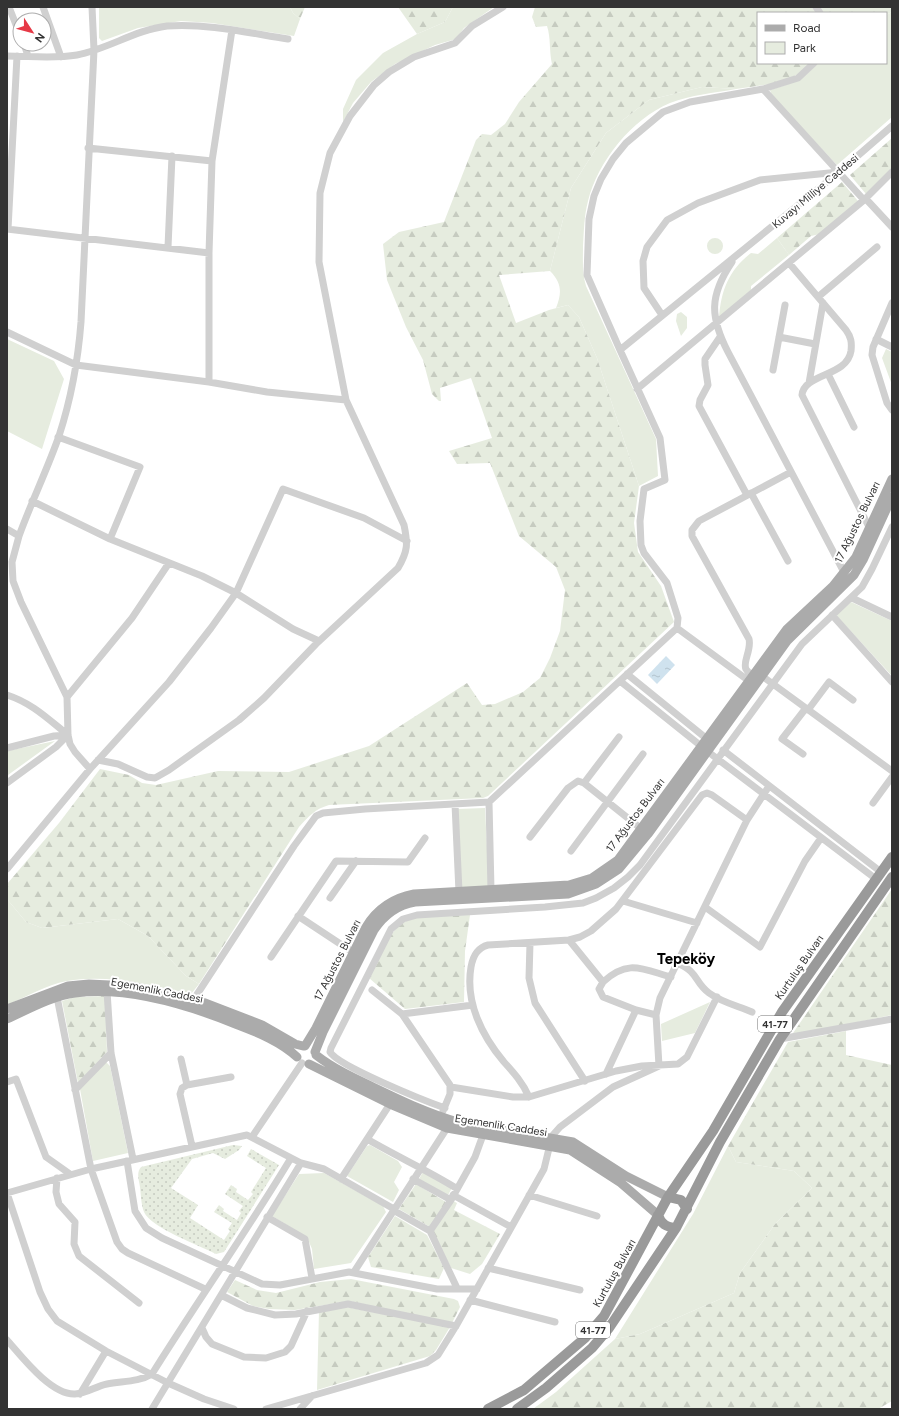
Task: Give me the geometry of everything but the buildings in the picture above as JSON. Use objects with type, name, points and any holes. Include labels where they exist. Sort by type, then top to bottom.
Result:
[{"type":"highway","name":"Kurtuluş Bulvarı","points":[[668,1197],[713,1132],[782,1012],[892,857]]},
{"type":"highway","name":"41-77","points":[[687,1209],[720,1142],[780,1039],[892,877]]},
{"type":"highway","points":[[668,1197],[681,1200],[687,1209],[676,1228],[663,1224],[658,1214],[668,1197]]},
{"type":"highway","name":"Kurtuluş Bulvarı","points":[[488,1409],[524,1390],[594,1328],[616,1296],[658,1214]]},
{"type":"highway","name":"41-77","points":[[517,1409],[540,1393],[602,1338],[676,1228]]},
{"type":"main road","name":"17 Ağustos Bulvarı","points":[[847,577],[892,479]]},
{"type":"main road","name":"17 Ağustos Bulvarı","points":[[304,1046],[316,1028],[357,955],[378,924],[391,912],[403,905],[415,902],[552,895],[576,891],[596,884],[619,869],[705,745],[755,677],[792,634],[863,560],[889,512],[892,497]]},
{"type":"main road","name":"17 Ağustos Bulvarı","points":[[705,745],[755,677]]},
{"type":"main road","name":"17 Ağustos Bulvarı","points":[[316,1053],[323,1032],[357,955],[369,922],[380,910],[390,903],[401,897],[414,894],[562,886],[584,881],[612,865],[645,831]]},
{"type":"main road","name":"Egemenlik Caddesi","points":[[7,1009],[58,988],[89,984],[130,986],[194,1000],[262,1025],[292,1042],[312,1047],[327,1064],[364,1083],[441,1117],[501,1130],[564,1147],[583,1157],[629,1189],[658,1214]]},
{"type":"main road","name":"Egemenlik Caddesi","points":[[7,1019],[57,997],[76,993],[107,991],[198,1009],[261,1034],[303,1061],[390,1104],[447,1128],[482,1135],[550,1142],[576,1143],[626,1176],[668,1197]]},
{"type":"main road","points":[[304,1046],[299,1049],[303,1061],[314,1061],[316,1053]]},
{"type":"street","points":[[43,7],[60,57]]},
{"type":"street","points":[[90,769],[75,752],[68,735],[67,697],[21,602],[13,581],[12,562],[19,536],[58,437],[70,400],[76,365],[80,332],[94,50],[92,7]]},
{"type":"street","points":[[98,760],[118,764],[147,777],[155,778],[169,770],[239,720],[264,698],[319,641],[398,568],[404,557],[407,541],[404,525],[346,400],[319,262],[320,193],[330,153],[360,101],[374,85],[389,72],[414,57],[455,43],[472,26],[503,7]]},
{"type":"street","points":[[7,56],[60,57],[94,50],[132,35],[182,25],[232,30],[288,39]]},
{"type":"street","points":[[209,382],[209,253],[212,161],[232,30]]},
{"type":"street","points":[[27,52],[28,56]]},
{"type":"street","points":[[17,56],[7,229],[209,253]]},
{"type":"street","points":[[194,1000],[294,846],[316,816],[323,813],[365,809],[489,802],[677,628],[678,618],[667,583],[644,553],[641,545],[640,520],[644,489],[665,480],[660,438],[587,275],[589,219],[593,201],[600,179],[613,159],[626,143],[663,112],[690,102],[763,89],[798,78],[813,64]]},
{"type":"street","points":[[763,89],[865,200],[892,227]]},
{"type":"street","name":"Kuvayı Milliye Caddesi","points":[[737,256],[892,126]]},
{"type":"street","points":[[88,148],[212,161]]},
{"type":"street","points":[[168,247],[172,156]]},
{"type":"street","points":[[662,315],[644,288],[643,261],[647,247],[667,220],[698,203],[760,180],[839,172]]},
{"type":"street","points":[[638,389],[865,200],[892,172]]},
{"type":"street","points":[[809,383],[820,300],[877,247]]},
{"type":"street","points":[[620,350],[737,256]]},
{"type":"street","points":[[737,256],[724,274],[717,291],[714,308],[716,325],[720,337],[847,577]]},
{"type":"street","points":[[789,263],[850,336],[852,343],[851,354],[847,360],[828,374],[809,383],[803,390],[803,398],[869,527]]},
{"type":"street","points":[[892,303],[876,339],[872,352],[872,360],[887,403],[892,410]]},
{"type":"street","points":[[773,370],[785,306]]},
{"type":"street","points":[[7,332],[76,365],[209,382],[267,392],[346,400]]},
{"type":"street","points":[[720,337],[705,359],[708,382],[699,406],[788,561]]},
{"type":"street","points":[[779,337],[815,344]]},
{"type":"street","points":[[876,339],[892,347]]},
{"type":"street","points":[[828,374],[854,427]]},
{"type":"street","points":[[58,437],[140,467],[110,539]]},
{"type":"street","points":[[755,677],[746,669],[745,664],[750,645],[749,639],[691,532],[699,521],[791,472]]},
{"type":"street","points":[[7,869],[10,862],[90,769],[170,682],[211,628],[236,593],[283,490],[364,518],[407,541]]},
{"type":"street","points":[[32,501],[110,539],[202,576],[236,593],[293,629],[319,641]]},
{"type":"street","points":[[330,1052],[384,940],[397,923],[403,919],[421,914],[576,904],[596,898],[622,883],[637,868],[802,644],[852,598],[868,578],[892,527]]},
{"type":"street","points":[[7,529],[19,536]]},
{"type":"street","points":[[67,697],[132,618],[169,563]]},
{"type":"street","points":[[852,598],[892,618]]},
{"type":"street","points":[[832,615],[892,682]]},
{"type":"street","points":[[677,628],[755,677],[772,683],[892,771]]},
{"type":"street","points":[[627,674],[705,745],[717,758],[818,835],[878,876]]},
{"type":"street","points":[[620,681],[705,745]]},
{"type":"street","points":[[803,754],[782,739],[829,682],[853,700]]},
{"type":"street","points":[[7,695],[23,700],[37,709],[68,735]]},
{"type":"street","points":[[7,748],[54,736],[68,735]]},
{"type":"street","points":[[7,783],[56,747],[68,735]]},
{"type":"street","points":[[584,783],[619,737]]},
{"type":"street","points":[[723,750],[821,826],[878,876]]},
{"type":"street","points":[[571,851],[643,754]]},
{"type":"street","points":[[873,803],[892,777]]},
{"type":"street","points":[[530,838],[570,786],[578,781],[584,783],[645,831]]},
{"type":"street","points":[[659,1066],[656,1015],[660,998],[747,820],[769,786]]},
{"type":"street","points":[[529,1097],[517,1077],[489,1040],[473,1006],[470,993],[470,970],[474,956],[478,950],[488,945],[569,940],[580,937],[597,926],[623,900],[702,795],[707,793],[712,795],[747,820]]},
{"type":"street","points":[[489,802],[491,890]]},
{"type":"street","points":[[455,804],[459,892]]},
{"type":"street","points":[[705,907],[760,947],[805,861],[821,826]]},
{"type":"street","points":[[271,957],[333,863],[338,860],[408,862],[425,838]]},
{"type":"street","points":[[330,898],[356,861]]},
{"type":"street","points":[[623,900],[697,923]]},
{"type":"street","points":[[298,916],[357,955]]},
{"type":"street","points":[[569,940],[603,982]]},
{"type":"street","points":[[530,943],[529,984],[535,1003],[585,1081]]},
{"type":"street","points":[[677,963],[690,969],[703,987],[717,997],[752,1012]]},
{"type":"street","points":[[656,1015],[636,1010],[603,997],[599,990],[603,982],[614,974],[631,967],[671,977]]},
{"type":"street","points":[[372,990],[402,1014],[451,1087],[513,1097],[529,1097],[606,1074],[642,1066],[678,1064],[684,1061],[708,1018],[717,997]]},
{"type":"street","points":[[107,991],[111,1053],[130,1160],[135,1211],[143,1224],[162,1238],[235,1272],[268,1285],[280,1285],[312,1278],[354,1272],[436,1289],[477,1289]]},
{"type":"street","points":[[57,997],[91,1169],[119,1246],[128,1253],[205,1289]]},
{"type":"street","points":[[402,1014],[473,1006]]},
{"type":"street","points":[[606,1074],[636,1010]]},
{"type":"street","points":[[780,1039],[892,1019]]},
{"type":"street","points":[[316,1053],[330,1052],[338,1060],[397,1089],[444,1108]]},
{"type":"street","points":[[75,1090],[111,1053]]},
{"type":"street","points":[[180,1060],[187,1085]]},
{"type":"street","points":[[252,1137],[303,1061]]},
{"type":"street","points":[[266,1409],[430,1361],[438,1355],[477,1289],[546,1164],[550,1142],[560,1127],[613,1087],[659,1066]]},
{"type":"street","points":[[192,1146],[180,1094],[182,1088],[187,1085],[231,1077]]},
{"type":"street","points":[[7,1082],[16,1080],[46,1157],[70,1174]]},
{"type":"street","points":[[441,1117],[451,1087]]},
{"type":"street","points":[[341,1179],[390,1104]]},
{"type":"street","points":[[354,1272],[447,1128]]},
{"type":"street","points":[[234,1409],[204,1399],[168,1383],[106,1351],[70,1330],[52,1316],[40,1292],[7,1193],[70,1174],[130,1160],[242,1135],[252,1137],[301,1163],[324,1169],[430,1231],[457,1288]]},
{"type":"street","points":[[430,1231],[452,1198],[456,1188],[477,1153],[482,1135]]},
{"type":"street","points":[[367,1139],[410,1163],[422,1167],[456,1188]]},
{"type":"street","points":[[7,1340],[41,1377],[65,1393],[80,1394],[101,1385],[140,1379],[152,1374],[205,1289],[258,1212],[290,1158]]},
{"type":"street","points":[[152,1409],[301,1163]]},
{"type":"street","points":[[57,1178],[56,1192],[59,1204],[75,1222],[74,1244],[78,1256],[139,1303]]},
{"type":"street","points":[[413,1179],[511,1227]]},
{"type":"street","points":[[529,1195],[596,1216]]},
{"type":"street","points":[[267,1217],[306,1240],[312,1278]]},
{"type":"street","points":[[488,1268],[580,1290]]},
{"type":"street","points":[[221,1295],[247,1308],[261,1312],[285,1315],[337,1305],[353,1304],[456,1326]]},
{"type":"street","points":[[470,1300],[555,1322]]},
{"type":"street","points":[[202,1328],[210,1342],[244,1358],[266,1358],[285,1352],[291,1346],[308,1311]]},
{"type":"street","points":[[80,1394],[106,1351]]},
{"type":"street","points":[[300,1409],[314,1395]]},
{"type":"green space","points":[[99,7],[290,7],[293,13],[300,19],[294,36],[212,23],[181,21],[138,28],[102,41],[99,38]]},
{"type":"green space","points":[[290,7],[305,7],[300,19],[293,13]]},
{"type":"green space","points":[[398,7],[453,7],[445,22],[417,34]]},
{"type":"green space","points":[[453,7],[494,7],[464,28],[456,39],[435,45],[395,64],[371,82],[353,103],[343,122],[343,109],[356,80],[383,53],[417,34],[445,22]]},
{"type":"green space","points":[[535,7],[813,7],[816,12],[757,12],[757,64],[810,64],[803,72],[779,83],[736,89],[702,87],[649,100],[606,133],[571,188],[550,271],[499,275],[516,323],[549,310],[568,305],[579,317],[597,358],[639,486],[634,523],[638,552],[661,586],[674,622],[488,796],[483,798],[329,805],[312,813],[299,827],[199,984],[186,976],[148,936],[118,919],[42,928],[26,922],[7,899],[7,884],[59,823],[100,769],[129,775],[142,783],[156,785],[218,771],[289,772],[369,746],[467,683],[482,705],[495,704],[523,692],[540,678],[550,658],[560,631],[565,590],[556,567],[519,536],[490,463],[457,464],[449,451],[492,438],[471,378],[440,388],[441,401],[439,401],[432,394],[423,360],[406,327],[387,280],[383,244],[399,232],[444,222],[476,140],[482,134],[491,135],[505,124],[519,102],[552,64],[547,26],[536,27],[532,17]]},
{"type":"green space","points":[[819,7],[892,7],[892,12],[887,14],[887,12],[822,12]]},
{"type":"green space","points":[[892,12],[892,117],[837,165],[772,96],[770,90],[796,81],[807,74],[816,64],[887,64],[887,14]]},
{"type":"green space","points":[[702,87],[736,89],[694,96],[670,103],[656,110],[630,130],[618,143],[600,171],[588,201],[584,224],[583,261],[586,286],[656,439],[658,476],[639,486],[597,358],[579,317],[568,305],[556,308],[560,288],[557,280],[550,271],[571,188],[606,133],[649,100]]},
{"type":"green space","points":[[892,138],[892,168],[866,194],[850,175]]},
{"type":"green space","points":[[842,182],[858,201],[820,234],[811,236],[789,255],[777,238]]},
{"type":"green space","points":[[715,238],[721,240],[723,246],[721,252],[715,254],[709,252],[707,246],[709,240]]},
{"type":"green space","points":[[777,238],[789,255],[751,286],[751,290],[719,318],[724,290],[737,266],[751,253],[758,254]]},
{"type":"green space","points":[[681,312],[687,317],[687,328],[681,336],[676,321],[677,314]]},
{"type":"green space","points":[[7,339],[54,361],[64,379],[42,449],[7,431]]},
{"type":"green space","points":[[886,349],[892,352],[892,385],[882,358]]},
{"type":"green space","points":[[851,602],[892,621],[892,676],[836,615]]},
{"type":"green space","points":[[55,741],[8,775],[7,776],[7,751]]},
{"type":"green space","points":[[485,808],[489,886],[461,888],[457,809]]},
{"type":"green space","points":[[892,889],[892,1015],[791,1036]]},
{"type":"green space","points":[[7,899],[26,922],[42,928],[118,919],[148,936],[186,976],[199,984],[191,994],[129,982],[82,979],[51,985],[7,1005]]},
{"type":"green space","points":[[470,915],[465,951],[464,1002],[405,1009],[369,978],[386,942],[392,933],[406,921],[428,916]]},
{"type":"green space","points":[[105,996],[107,1052],[78,1083],[62,1001],[75,997]]},
{"type":"green space","points":[[710,1002],[695,1033],[662,1041],[661,1024]]},
{"type":"green space","points":[[846,1031],[846,1055],[892,1065],[892,1401],[878,1409],[533,1409],[556,1392],[615,1339],[640,1334],[734,1293],[740,1273],[775,1224],[812,1188],[794,1171],[736,1162],[728,1146],[788,1042]]},
{"type":"green space","points":[[106,1062],[110,1066],[128,1153],[93,1161],[80,1089]]},
{"type":"green space","points":[[233,1145],[242,1146],[239,1150],[225,1159],[213,1153],[192,1159],[171,1188],[198,1205],[190,1218],[224,1240],[230,1231],[228,1229],[232,1223],[214,1212],[219,1205],[224,1209],[223,1211],[237,1220],[241,1213],[239,1211],[243,1206],[225,1194],[231,1185],[237,1189],[236,1192],[248,1200],[253,1194],[251,1192],[266,1168],[247,1156],[251,1149],[279,1165],[224,1252],[216,1254],[176,1236],[148,1218],[144,1212],[138,1177],[139,1169],[141,1167]]},
{"type":"green space","points":[[370,1145],[398,1161],[402,1167],[394,1182],[399,1190],[393,1202],[347,1176],[367,1146]]},
{"type":"green space","points":[[728,1146],[736,1162],[794,1171],[812,1188],[775,1224],[740,1273],[734,1293],[640,1334],[615,1339],[693,1214]]},
{"type":"green space","points":[[423,1172],[452,1188],[448,1195],[419,1179]]},
{"type":"green space","points":[[324,1173],[383,1206],[386,1212],[351,1263],[314,1269],[312,1249],[307,1237],[272,1216],[299,1174]]},
{"type":"green space","points":[[416,1184],[446,1202],[430,1227],[399,1209]]},
{"type":"green space","points":[[453,1201],[457,1203],[454,1210],[500,1234],[482,1264],[470,1274],[451,1268],[433,1231]]},
{"type":"green space","points":[[395,1216],[427,1235],[444,1268],[439,1279],[371,1267],[368,1257]]},
{"type":"green space","points":[[351,1279],[454,1299],[458,1301],[460,1307],[452,1323],[349,1301],[295,1310],[269,1309],[253,1306],[227,1292],[235,1280],[257,1290],[276,1293],[320,1282]]},
{"type":"green space","points":[[346,1307],[450,1327],[436,1350],[430,1356],[317,1390],[319,1311]]},
{"type":"water","points":[[666,656],[675,665],[657,684],[648,675]]},
{"type":"district","name":"Tepeköy","points":[[686,959]]}]
